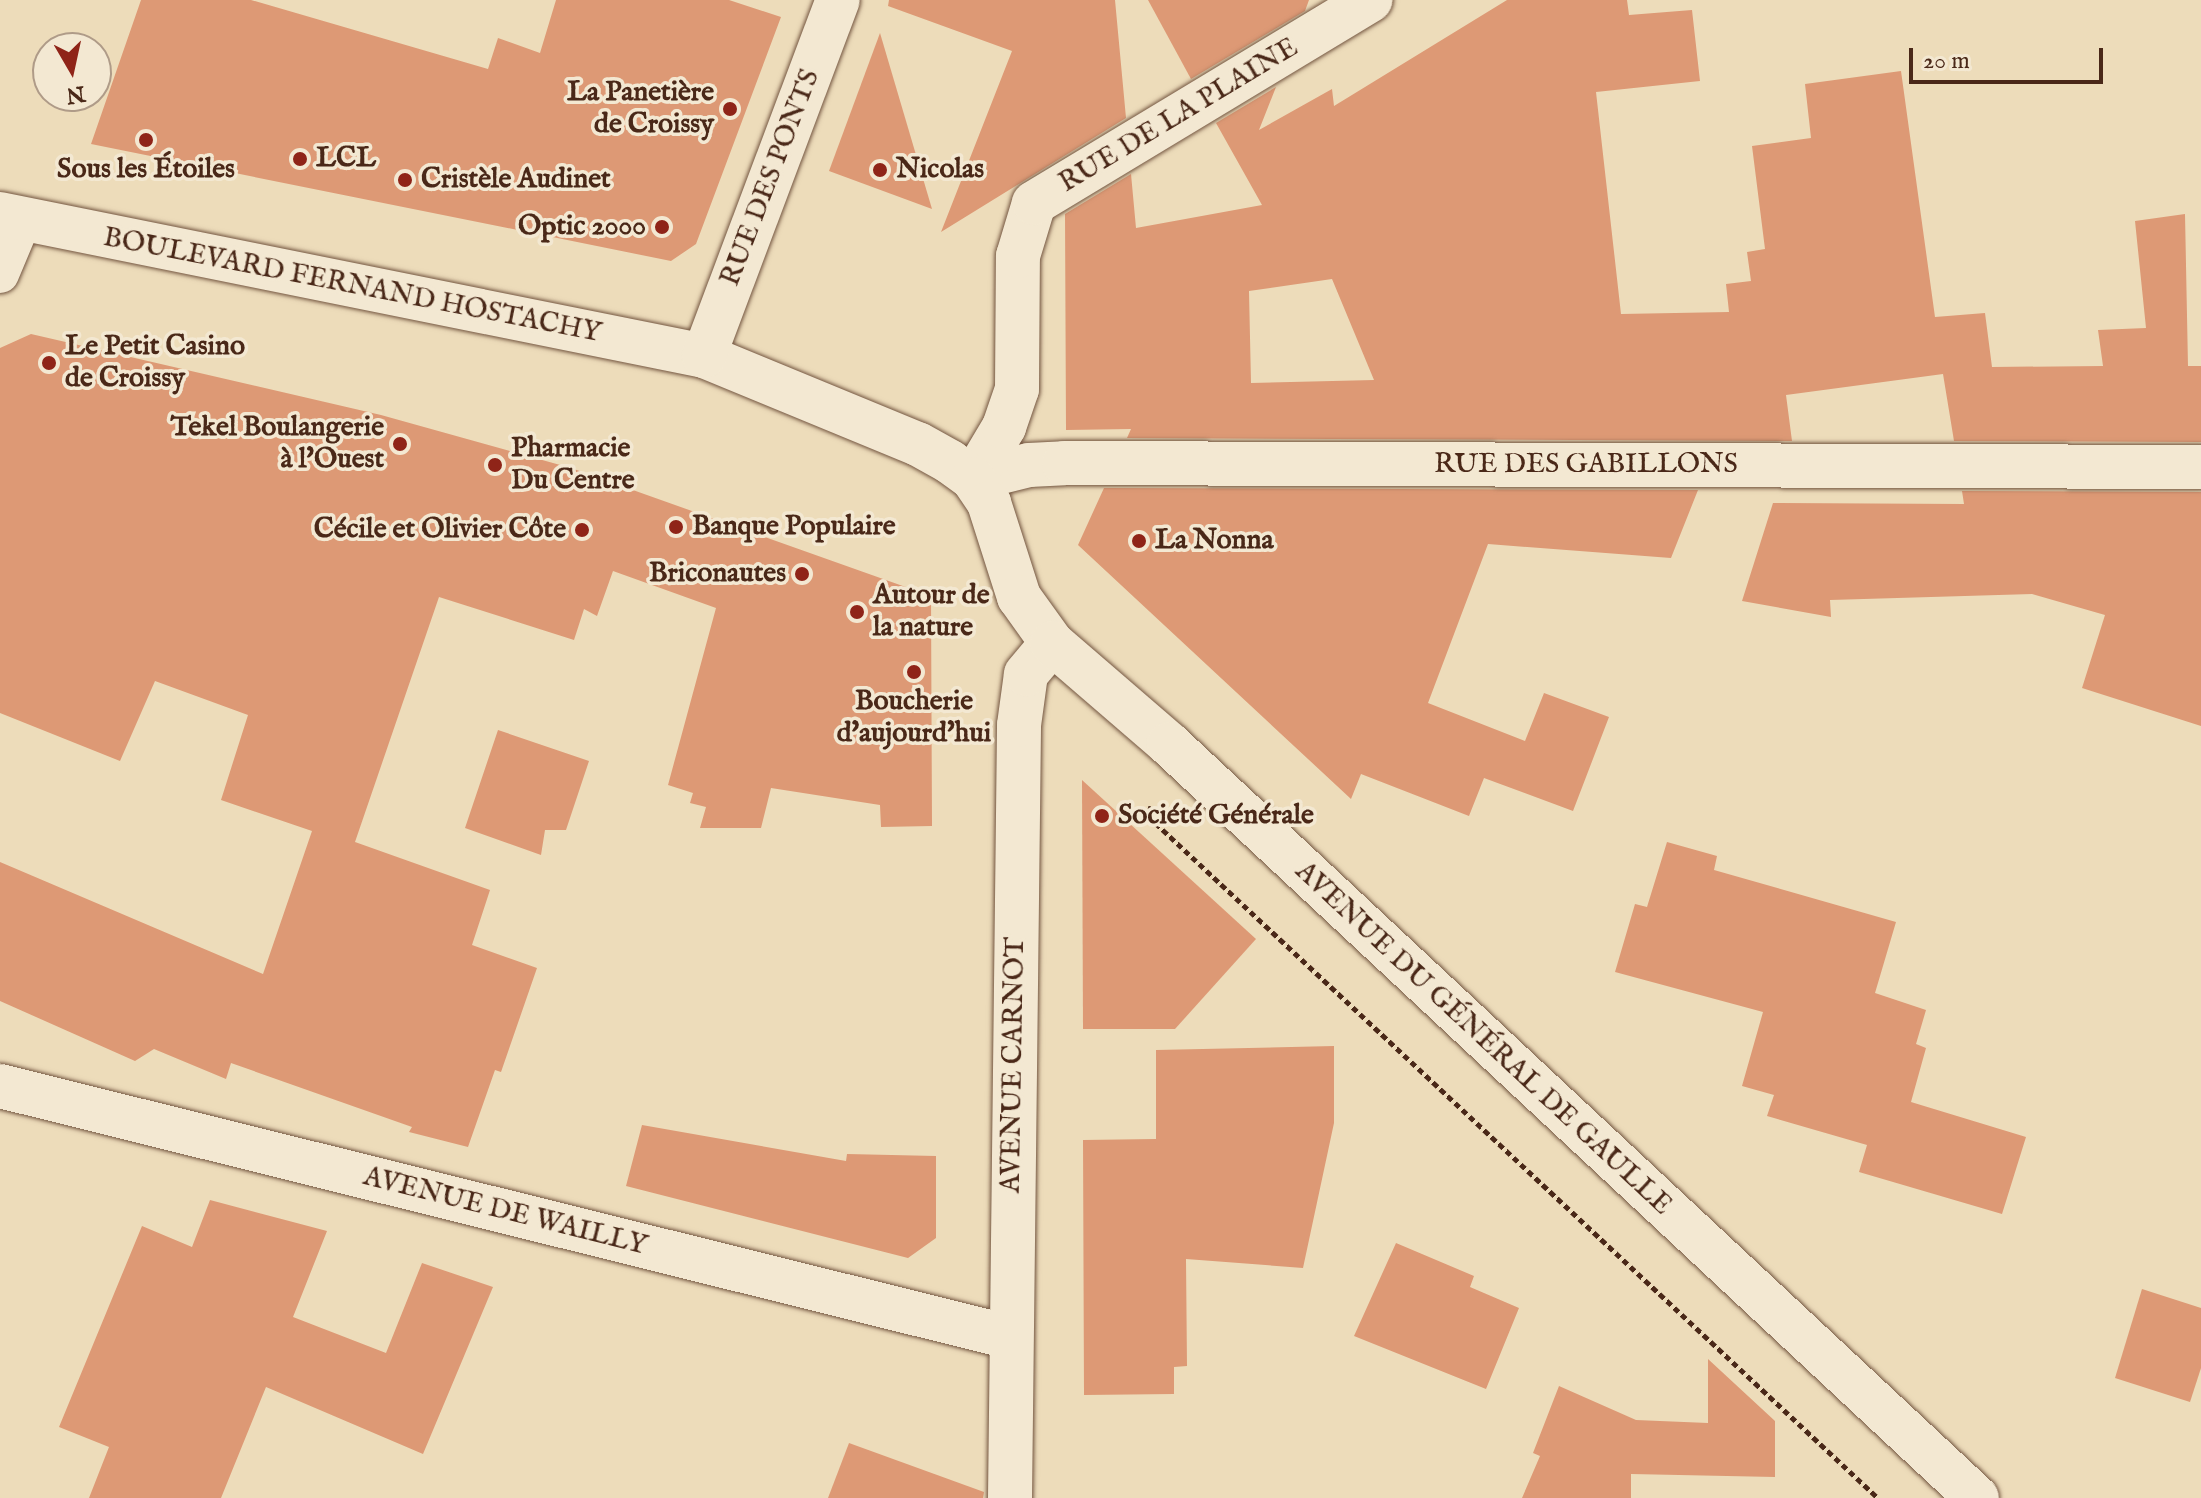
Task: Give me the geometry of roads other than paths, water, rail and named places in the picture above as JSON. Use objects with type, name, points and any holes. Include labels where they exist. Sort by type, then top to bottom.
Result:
[{"type":"street","name":"RUE DES PONTS","points":[[704,356],[838,0]]},
{"type":"street","name":"RUE DE LA PLAINE","points":[[973,479],[1004,427],[1017,389],[1018,256],[1034,203],[1371,0]]},
{"type":"street","name":"BOULEVARD FERNAND HOSTACHY","points":[[11,217],[704,356],[918,444],[973,479]]},
{"type":"street","points":[[0,274],[11,217]]},
{"type":"street","name":"RUE DES GABILLONS","points":[[973,479],[1029,465],[1064,463],[2201,467]]},
{"type":"street","name":"AVENUE DU GÉNÉRAL DE GAULLE","points":[[973,479],[989,503],[1019,597],[1052,643],[1169,744],[1977,1498]]},
{"type":"street","name":"AVENUE CARNOT","points":[[1010,1498],[1019,725],[1026,674],[1052,643]]},
{"type":"street","name":"AVENUE DE WAILLY","points":[[0,1086],[1010,1337]]},
{"type":"place","name":"La Panetière de Croissy","points":[[730,109]]},
{"type":"place","name":"Sous les Étoiles","points":[[146,140]]},
{"type":"place","name":"LCL","points":[[300,159]]},
{"type":"place","name":"Nicolas","points":[[880,170]]},
{"type":"place","name":"Cristèle Audinet","points":[[405,180]]},
{"type":"place","name":"Optic 2000","points":[[662,227]]},
{"type":"place","name":"Le Petit Casino de Croissy","points":[[49,363]]},
{"type":"place","name":"Tekel Boulangerie à l'Ouest","points":[[400,444]]},
{"type":"place","name":"Pharmacie Du Centre","points":[[495,465]]},
{"type":"place","name":"Banque Populaire","points":[[676,527]]},
{"type":"place","name":"Cécile et Olivier Côte","points":[[582,530]]},
{"type":"place","name":"La Nonna","points":[[1139,541]]},
{"type":"place","name":"Briconautes","points":[[802,574]]},
{"type":"place","name":"Autour de la nature","points":[[857,612]]},
{"type":"place","name":"Boucherie d'aujourd'hui","points":[[914,672]]},
{"type":"place","name":"Société Générale","points":[[1102,816]]}]
